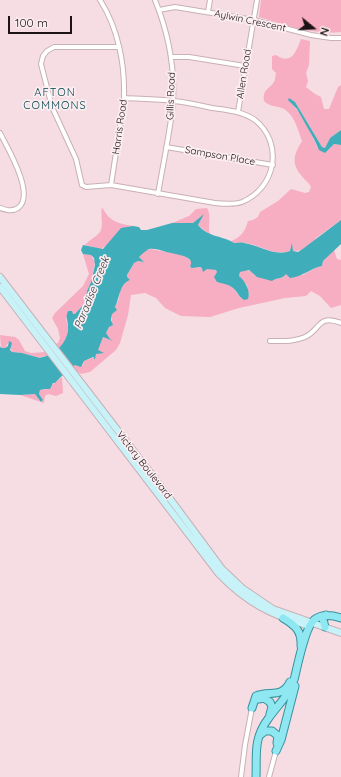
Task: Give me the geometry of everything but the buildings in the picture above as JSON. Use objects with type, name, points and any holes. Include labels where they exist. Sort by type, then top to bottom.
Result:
[{"type":"main road","name":"Victory Boulevard","points":[[0,277],[72,378],[166,492],[237,588],[262,609],[283,618],[310,624]]},
{"type":"main road","name":"Victory Boulevard","points":[[0,287],[46,343]]},
{"type":"main road","name":"Victory Boulevard","points":[[237,588],[274,609],[310,624]]},
{"type":"main road","points":[[326,615],[323,619],[328,628]]},
{"type":"main road","points":[[267,720],[289,692],[310,624],[318,617],[326,615],[341,618]]},
{"type":"main road","points":[[283,618],[294,624],[298,629],[302,640],[301,653]]},
{"type":"main road","points":[[310,624],[341,633]]},
{"type":"main road","points":[[252,708],[256,696],[283,691],[293,682]]},
{"type":"main road","points":[[276,751],[281,740],[293,682]]},
{"type":"main road","points":[[269,694],[275,696],[282,702]]},
{"type":"main road","points":[[252,708],[255,702],[262,698],[268,699],[272,708],[259,737],[256,754],[256,777]]},
{"type":"main road","points":[[259,737],[267,730],[276,733],[278,737],[276,751]]},
{"type":"street","name":"Harris Road","points":[[100,0],[109,15],[119,47],[123,75],[124,98],[111,185]]},
{"type":"street","name":"Gillis Road","points":[[155,0],[171,57],[173,101],[158,194]]},
{"type":"street","points":[[208,12],[210,0]]},
{"type":"street","name":"Allen Road","points":[[119,47],[54,47],[47,50],[43,56],[41,64],[52,107],[73,152],[82,185],[86,187],[111,185],[215,204],[238,203],[250,198],[260,190],[266,182],[273,165],[272,147],[266,132],[254,120],[238,112],[257,0]]},
{"type":"street","name":"Aylwin Crescent","points":[[159,10],[175,7],[208,12],[254,20],[311,35],[341,38]]},
{"type":"street","points":[[171,57],[189,57],[246,66]]},
{"type":"street","points":[[124,98],[173,101],[238,112]]},
{"type":"street","points":[[0,132],[19,172],[24,198],[17,208],[10,210],[0,208]]},
{"type":"street","name":"Sampson Place","points":[[166,147],[273,165]]},
{"type":"street","points":[[270,341],[285,342],[306,337],[320,324],[326,321],[341,323]]},
{"type":"street","points":[[241,777],[244,745],[252,708]]},
{"type":"street","points":[[269,777],[276,751]]},
{"type":"shaded area","points":[[261,0],[341,0],[341,32],[330,33],[309,31],[259,17]]},
{"type":"shaded area","points":[[301,39],[310,41],[309,65],[306,73],[308,81],[306,87],[321,97],[324,109],[329,109],[338,87],[341,85],[341,130],[330,138],[325,148],[322,147],[295,102],[288,100],[305,122],[317,147],[327,151],[334,144],[341,145],[341,220],[316,238],[309,245],[296,251],[293,251],[292,245],[290,251],[279,252],[250,244],[234,243],[231,241],[242,234],[248,221],[258,217],[260,212],[278,201],[291,189],[305,193],[309,192],[311,187],[302,177],[296,166],[295,158],[302,141],[293,118],[286,110],[270,105],[264,101],[264,94],[275,80],[276,73],[272,69],[272,56],[276,55],[286,59],[290,58],[293,56]]},
{"type":"shaded area","points":[[102,207],[108,216],[114,221],[133,226],[101,249],[85,245],[101,230]]},
{"type":"shaded area","points":[[207,208],[209,214],[210,235],[198,225],[203,215],[193,223],[172,223],[189,216],[196,209]]},
{"type":"shaded area","points":[[150,249],[179,254],[188,258],[191,261],[191,268],[200,267],[216,270],[217,272],[215,275],[218,283],[231,286],[244,300],[249,295],[247,285],[239,276],[240,272],[248,270],[254,275],[275,279],[282,278],[286,274],[303,275],[317,267],[322,266],[323,261],[334,250],[337,259],[341,260],[341,305],[331,308],[320,296],[311,291],[306,296],[285,298],[239,308],[210,317],[181,316],[165,308],[156,298],[145,293],[131,295],[128,315],[120,343],[116,350],[90,372],[81,374],[71,367],[75,365],[83,365],[84,361],[94,357],[99,351],[97,350],[103,337],[111,340],[107,337],[106,333],[112,324],[112,314],[119,299],[120,290],[127,281],[127,275],[134,263],[138,261],[143,262],[139,257],[144,251]]},
{"type":"shaded area","points":[[83,254],[91,255],[95,262],[91,282],[84,304],[75,314],[66,318],[68,327],[67,333],[64,343],[58,349],[55,344],[58,343],[60,338],[58,329],[52,318],[55,313],[83,286],[89,274]]},
{"type":"shaded area","points":[[0,335],[15,337],[19,340],[25,351],[31,353],[46,352],[49,356],[43,356],[40,358],[12,352],[9,342],[5,348],[1,348]]},
{"type":"shaded area","points":[[62,377],[63,393],[56,396],[48,394],[45,396],[44,403],[41,402],[43,400],[39,394],[40,390],[47,389]]},
{"type":"shaded area","points":[[35,394],[41,402],[20,395]]},
{"type":"water","points":[[289,98],[295,102],[322,147],[325,148],[330,138],[341,130],[341,145],[334,144],[325,153],[319,150],[297,109],[288,100]]},
{"type":"water","name":"Paradise Creek","points":[[204,214],[198,225],[207,232],[234,243],[250,244],[279,253],[290,251],[292,243],[293,251],[298,252],[341,220],[341,244],[323,261],[322,266],[294,277],[290,278],[286,274],[283,277],[272,281],[257,277],[249,270],[240,272],[239,276],[245,283],[249,293],[248,299],[244,300],[231,286],[217,282],[214,277],[217,272],[216,270],[207,269],[203,272],[202,268],[200,267],[190,267],[191,260],[188,258],[149,249],[139,257],[144,262],[138,261],[134,263],[127,275],[130,280],[126,282],[122,288],[115,307],[117,310],[112,314],[111,320],[113,325],[109,327],[106,333],[113,341],[103,337],[98,350],[104,353],[96,354],[95,359],[93,357],[84,361],[81,367],[75,365],[55,383],[53,383],[50,389],[40,390],[39,394],[43,400],[41,402],[35,394],[0,394],[0,346],[1,348],[5,348],[8,346],[9,341],[12,343],[10,350],[12,352],[40,358],[53,353],[63,344],[68,331],[68,311],[72,311],[73,314],[75,314],[84,304],[95,265],[94,258],[91,255],[83,254],[81,250],[83,245],[103,249],[121,228],[133,226],[139,227],[141,230],[147,230],[172,223],[193,223]]},
{"type":"district","name":"AFTON COMMONS","points":[[55,99]]}]
